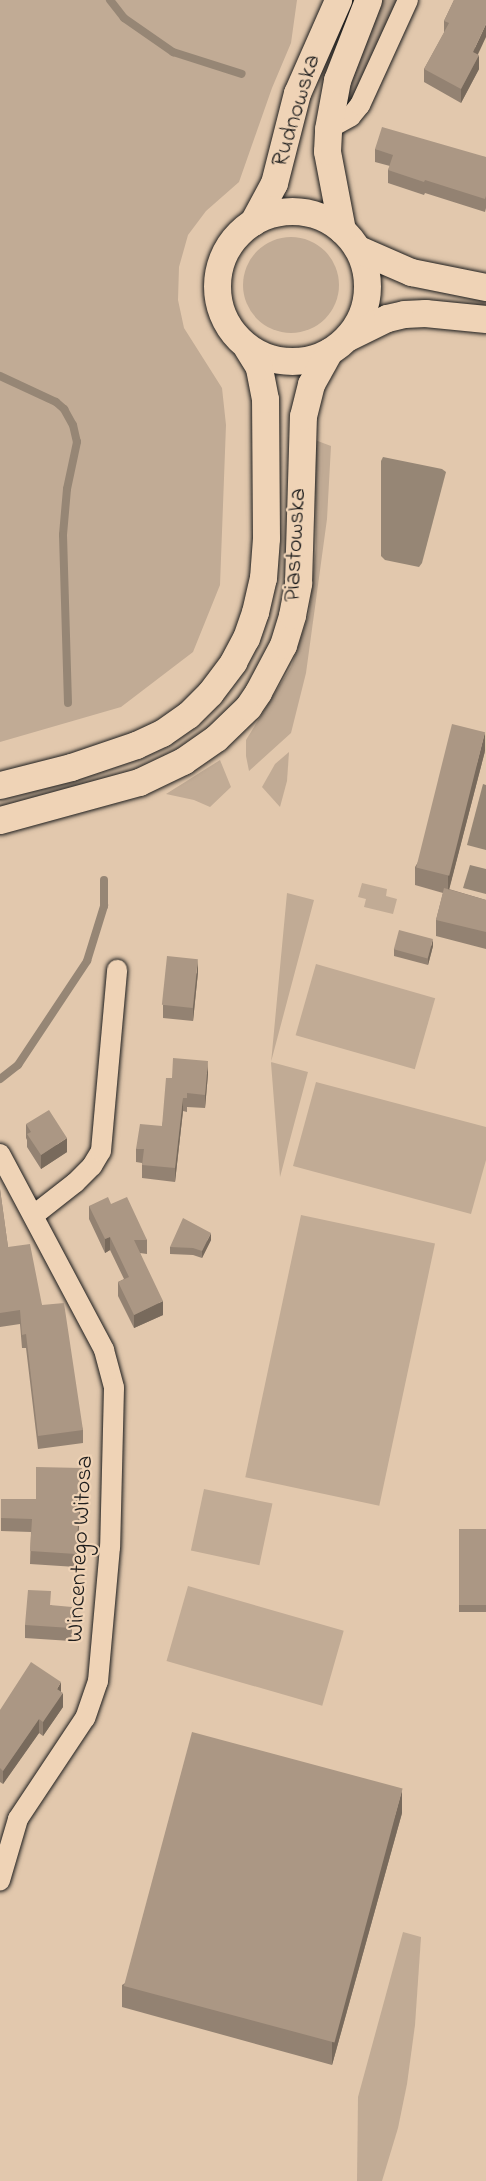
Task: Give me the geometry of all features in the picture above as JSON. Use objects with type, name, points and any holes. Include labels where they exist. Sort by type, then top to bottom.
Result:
[{"type":"main road","name":"Rudnowska","points":[[253,222],[274,183],[297,93],[338,0]]},
{"type":"main road","name":"Rudnowska","points":[[350,239],[327,151],[328,129],[337,80],[368,0]]},
{"type":"main road","points":[[486,287],[411,272],[350,239],[319,216],[306,212],[279,212],[253,222],[233,239],[225,250],[217,283],[222,316],[228,328],[247,348],[273,360],[288,362],[316,358],[387,318],[404,314],[425,313],[486,319]]},
{"type":"main road","points":[[338,345],[361,318],[367,295],[366,271],[350,239]]},
{"type":"main road","name":"Piastowska","points":[[0,820],[139,782],[183,761],[216,738],[248,707],[283,645],[292,615],[298,583],[303,416],[311,384],[338,345]]},
{"type":"main road","name":"Piastowska","points":[[0,785],[70,767],[136,745],[162,733],[188,715],[210,693],[233,662],[246,638],[255,612],[263,578],[266,538],[265,399],[259,367],[247,348]]},
{"type":"street","points":[[328,129],[351,116],[360,105],[408,0]]},
{"type":"street","points":[[34,1215],[75,1183],[92,1166],[101,1151],[117,970]]},
{"type":"street","name":"Wincentego Witosa","points":[[0,1154],[104,1350],[114,1388],[110,1547],[105,1621],[93,1698],[85,1718],[18,1820],[0,1880]]},
{"type":"shaded area","points":[[0,0],[297,0],[291,43],[272,88],[239,182],[206,211],[188,235],[179,267],[178,300],[184,328],[222,388],[226,425],[220,585],[193,652],[121,707],[0,742]]},
{"type":"shaded area","points":[[382,0],[398,0],[354,96],[346,104],[346,97]]},
{"type":"shaded area","points":[[291,237],[309,241],[325,251],[335,267],[339,285],[335,303],[325,319],[309,329],[291,333],[273,329],[257,319],[247,303],[243,285],[247,267],[257,251],[273,241]]},
{"type":"shaded area","points":[[315,440],[331,446],[327,519],[306,673],[291,733],[249,771],[246,740],[291,667],[309,614],[316,547]]},
{"type":"shaded area","points":[[383,457],[442,469],[446,472],[419,567],[385,560],[381,556],[381,461]]},
{"type":"shaded area","points":[[289,752],[287,781],[280,807],[262,787],[275,764]]},
{"type":"shaded area","points":[[220,760],[231,787],[210,807],[194,800],[166,794]]},
{"type":"shaded area","points":[[483,784],[486,785],[486,850],[467,845]]},
{"type":"shaded area","points":[[470,865],[486,869],[486,894],[463,888]]},
{"type":"shaded area","points":[[362,883],[387,889],[386,896],[397,899],[393,914],[364,907],[366,899],[358,897]]},
{"type":"shaded area","points":[[287,893],[314,900],[271,1061]]},
{"type":"shaded area","points":[[316,964],[435,998],[415,1069],[296,1035]]},
{"type":"shaded area","points":[[271,1063],[308,1072],[280,1177]]},
{"type":"shaded area","points":[[316,1082],[486,1127],[486,1160],[471,1214],[293,1166]]},
{"type":"shaded area","points":[[301,1215],[435,1243],[379,1506],[245,1477]]},
{"type":"shaded area","points":[[204,1489],[272,1504],[259,1565],[191,1551]]},
{"type":"shaded area","points":[[188,1586],[344,1631],[322,1706],[167,1661]]},
{"type":"shaded area","points":[[403,1932],[421,1937],[415,2025],[407,2084],[398,2128],[382,2181],[357,2181],[358,2097]]},
{"type":"building","points":[[454,0],[486,0],[486,24],[473,52],[479,55],[461,89],[424,69],[449,23],[444,21]]},
{"type":"building","points":[[382,127],[486,157],[485,199],[388,170],[393,155],[375,149]]},
{"type":"building","points":[[452,724],[485,732],[449,876],[416,868]]},
{"type":"building","points":[[444,888],[486,900],[486,932],[436,920]]},
{"type":"building","points":[[399,930],[433,939],[428,958],[394,949]]},
{"type":"building","points":[[167,956],[198,959],[193,1008],[162,1005]]},
{"type":"building","points":[[173,1058],[208,1061],[205,1095],[187,1093],[187,1098],[183,1098],[175,1168],[142,1165],[144,1149],[136,1149],[140,1124],[162,1126],[166,1078],[172,1078]]},
{"type":"building","points":[[49,1110],[67,1138],[41,1155],[27,1134],[31,1132],[26,1124]]},
{"type":"building","points":[[0,1189],[8,1247],[30,1244],[42,1305],[64,1303],[83,1430],[38,1436],[26,1334],[22,1335],[20,1310],[0,1313]]},
{"type":"building","points":[[108,1197],[111,1204],[127,1197],[147,1240],[134,1240],[163,1301],[134,1315],[118,1282],[129,1277],[110,1237],[105,1239],[89,1206]]},
{"type":"building","points":[[183,1218],[211,1233],[202,1251],[193,1248],[170,1247]]},
{"type":"building","points":[[36,1467],[82,1468],[76,1554],[30,1551],[32,1519],[1,1518],[1,1499],[36,1499]]},
{"type":"building","points":[[459,1529],[486,1529],[486,1605],[459,1605]]},
{"type":"building","points":[[28,1590],[51,1591],[50,1605],[72,1607],[71,1628],[25,1625]]},
{"type":"building","points":[[31,1662],[61,1682],[57,1689],[63,1693],[43,1722],[39,1719],[3,1771],[0,1768],[0,1710]]},
{"type":"building","points":[[192,1732],[403,1788],[335,2042],[124,1986]]},
{"type":"waterway","points":[[110,0],[124,18],[173,52],[242,74]]},
{"type":"waterway","points":[[0,376],[56,402],[64,409],[73,425],[77,442],[67,489],[63,535],[68,703]]},
{"type":"waterway","points":[[0,1079],[18,1065],[87,961],[104,906],[104,880]]}]
